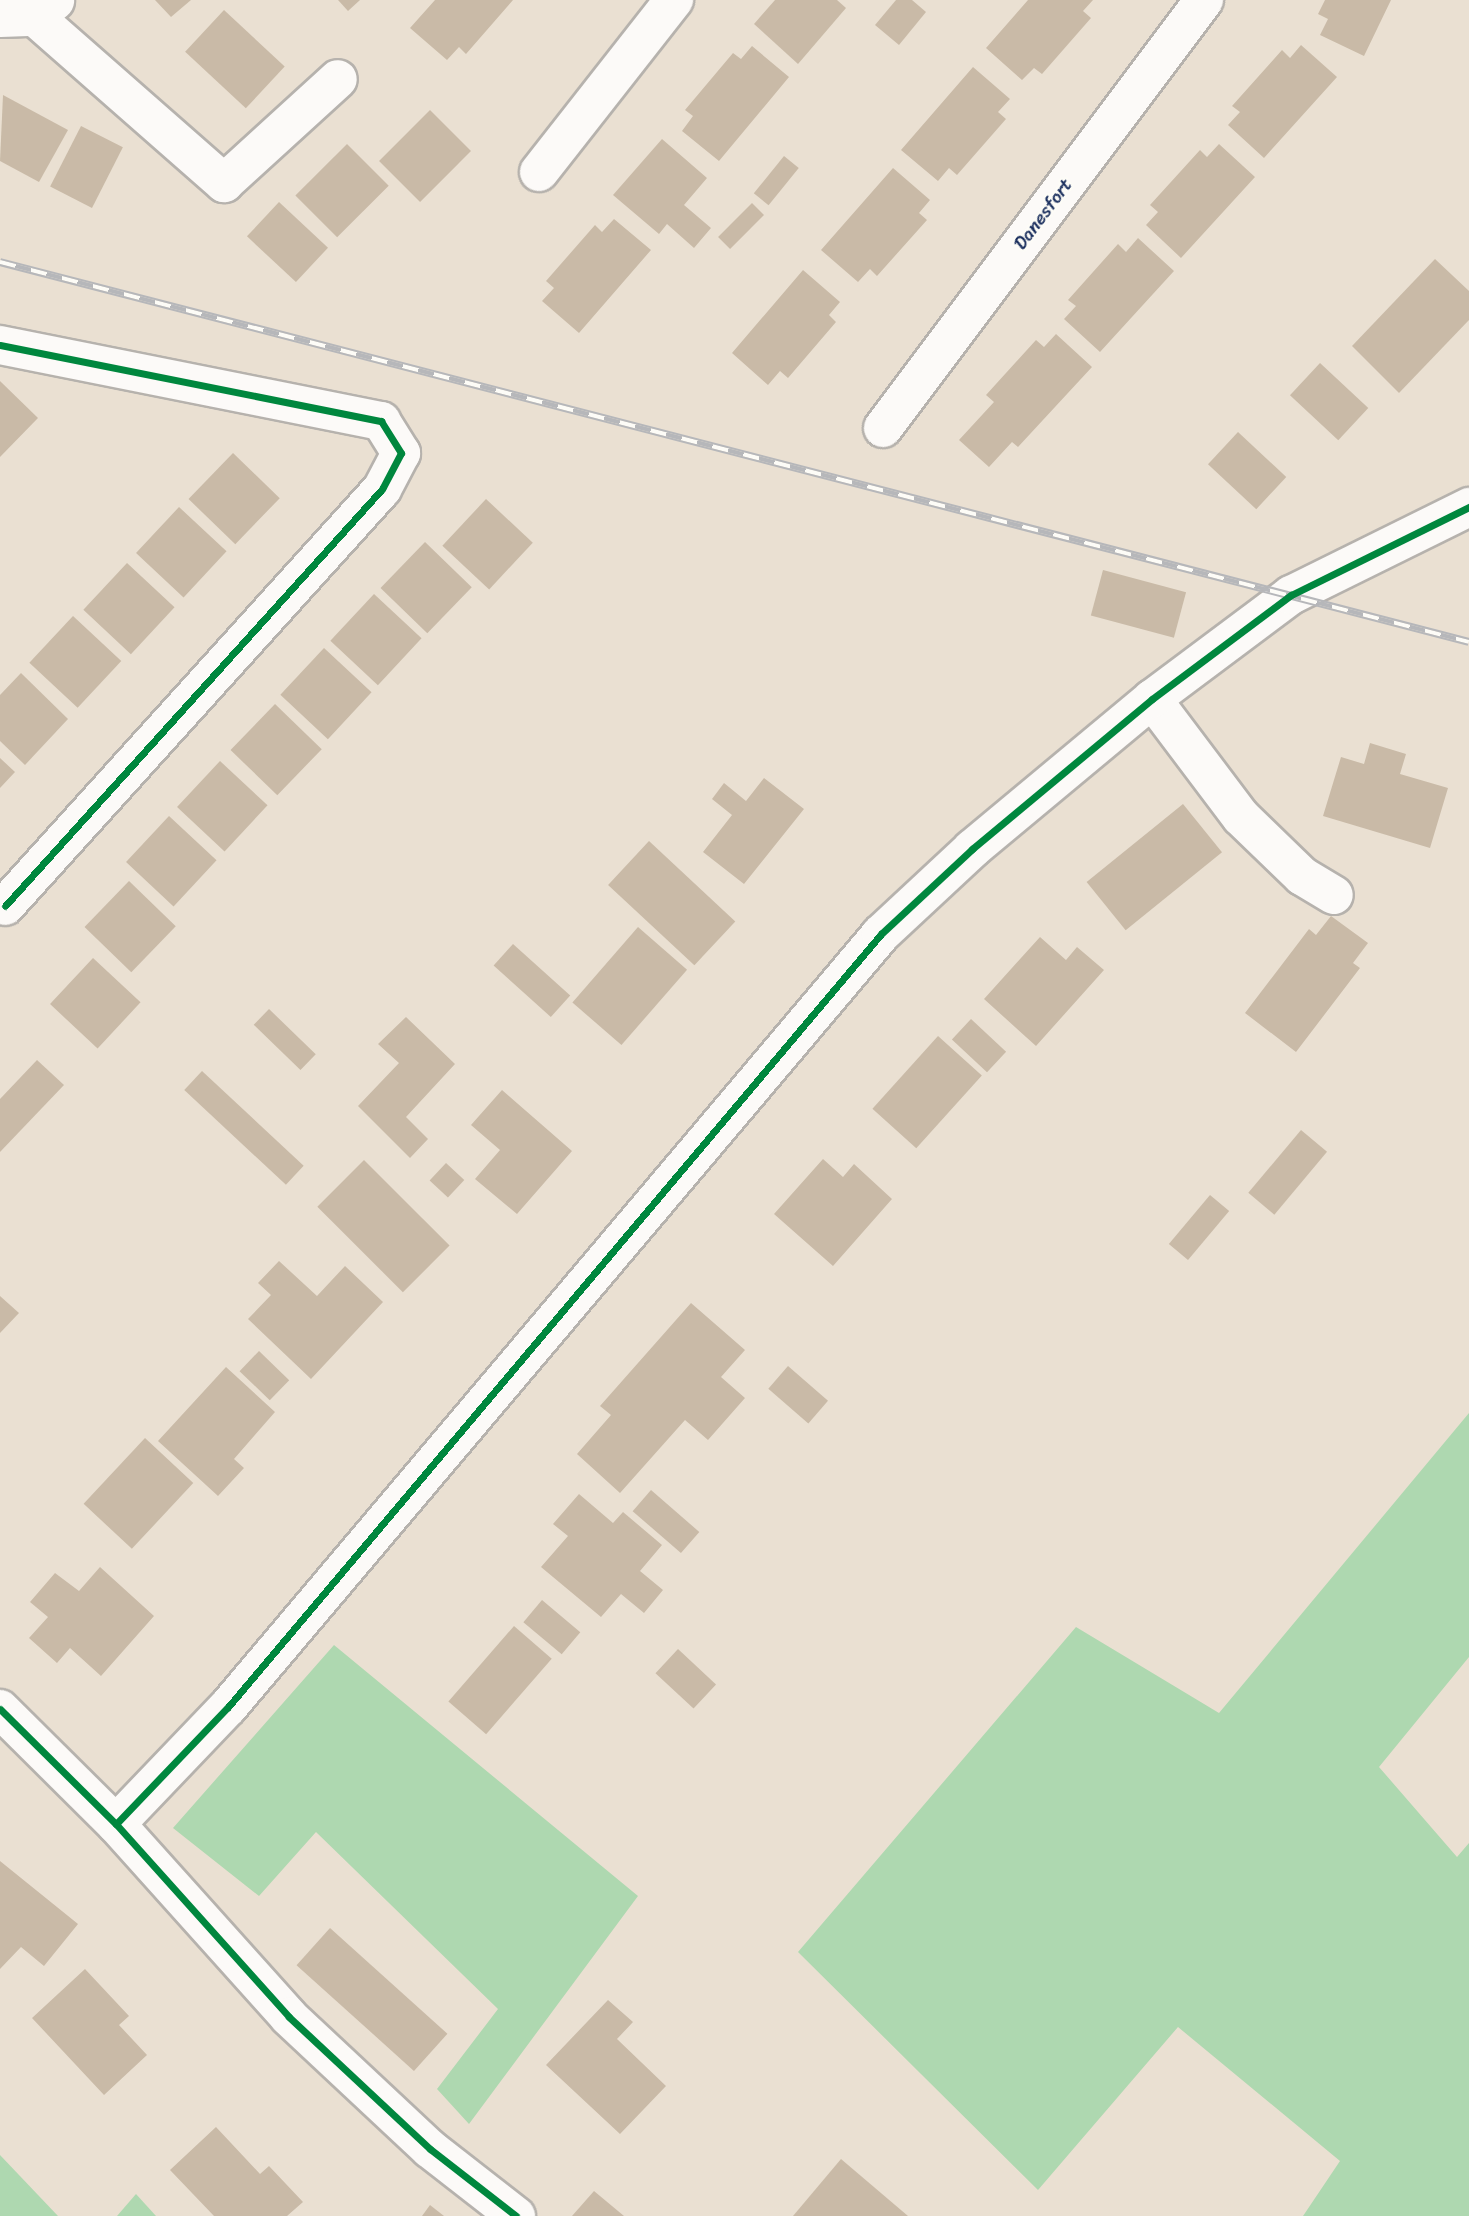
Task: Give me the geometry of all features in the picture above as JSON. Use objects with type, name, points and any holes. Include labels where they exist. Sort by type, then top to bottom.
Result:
[{"type":"street","points":[[539,172],[674,0]]},
{"type":"street","name":"Danesfort","points":[[883,428],[1203,0]]},
{"type":"street","points":[[31,12],[224,183],[338,79]]},
{"type":"street","points":[[0,345],[381,421],[401,453],[382,489],[5,906]]},
{"type":"street","points":[[116,1824],[228,1707],[881,934],[972,849],[1152,699],[1291,595],[1469,507]]},
{"type":"street","points":[[1152,699],[1241,817],[1302,876],[1334,895]]},
{"type":"street","points":[[0,1709],[116,1824],[289,2017],[430,2149],[516,2216]]},
{"type":"green space","points":[[1469,1413],[1469,1657],[1379,1767],[1457,1857],[1469,1843],[1469,2216],[1303,2216],[1340,2161],[1178,2027],[1038,2190],[798,1952],[1076,1627],[1219,1713]]},
{"type":"green space","points":[[334,1645],[638,1896],[469,2124],[437,2089],[498,2009],[316,1832],[259,1896],[173,1828]]},
{"type":"green space","points":[[0,2155],[58,2216],[0,2216]]},
{"type":"green space","points":[[136,2194],[156,2216],[117,2216]]},
{"type":"building","points":[[155,0],[191,0],[171,17]]},
{"type":"building","points":[[338,0],[360,0],[348,11]]},
{"type":"building","points":[[435,0],[513,0],[466,54],[459,47],[447,60],[410,28]]},
{"type":"building","points":[[775,0],[837,0],[846,8],[798,64],[754,24]]},
{"type":"building","points":[[896,0],[912,0],[926,12],[899,45],[875,25]]},
{"type":"building","points":[[1028,0],[1093,0],[1083,11],[1091,18],[1042,74],[1034,68],[1022,80],[986,48]]},
{"type":"building","points":[[1325,0],[1391,0],[1364,56],[1320,35],[1328,19],[1318,14]]},
{"type":"building","points":[[224,10],[285,67],[246,108],[185,52]]},
{"type":"building","points":[[1301,45],[1337,77],[1264,158],[1228,125],[1240,112],[1232,106],[1282,50],[1290,58]]},
{"type":"building","points":[[752,46],[789,77],[719,161],[682,131],[693,116],[685,110],[733,53],[741,59]]},
{"type":"building","points":[[973,67],[1010,99],[998,112],[1006,119],[957,175],[949,168],[938,181],[901,150]]},
{"type":"building","points":[[3,95],[68,130],[39,182],[0,161]]},
{"type":"building","points":[[430,110],[471,151],[420,202],[379,161]]},
{"type":"building","points":[[81,126],[123,147],[92,208],[50,187]]},
{"type":"building","points":[[662,139],[707,178],[684,205],[711,228],[694,248],[667,224],[659,234],[613,195]]},
{"type":"building","points":[[347,144],[389,186],[337,237],[295,196]]},
{"type":"building","points":[[1219,144],[1255,177],[1181,258],[1146,225],[1158,212],[1150,205],[1200,150],[1207,157]]},
{"type":"building","points":[[784,156],[799,168],[769,205],[754,193]]},
{"type":"building","points":[[893,168],[930,200],[919,213],[927,220],[877,276],[870,269],[858,282],[821,250]]},
{"type":"building","points":[[279,202],[328,248],[296,282],[247,236]]},
{"type":"building","points":[[752,203],[764,215],[730,249],[718,237]]},
{"type":"building","points":[[614,219],[651,250],[579,333],[542,301],[554,288],[546,281],[595,225],[602,232]]},
{"type":"building","points":[[1138,238],[1174,271],[1100,352],[1064,319],[1076,306],[1068,300],[1118,244],[1126,252]]},
{"type":"building","points":[[1435,259],[1469,291],[1469,320],[1399,393],[1352,346]]},
{"type":"building","points":[[803,270],[840,302],[829,315],[836,322],[788,378],[780,371],[768,385],[732,353]]},
{"type":"building","points":[[1056,334],[1092,367],[1018,447],[1012,442],[989,467],[959,440],[994,402],[986,395],[1036,340],[1044,347]]},
{"type":"building","points":[[1320,363],[1368,408],[1338,440],[1290,395]]},
{"type":"building","points":[[0,381],[38,418],[0,457]]},
{"type":"building","points":[[1238,432],[1286,477],[1256,509],[1208,464]]},
{"type":"building","points":[[233,453],[280,498],[235,544],[189,499]]},
{"type":"building","points":[[486,499],[533,543],[489,589],[442,546]]},
{"type":"building","points":[[179,507],[227,551],[184,597],[136,553]]},
{"type":"building","points":[[425,542],[472,587],[427,633],[381,588]]},
{"type":"building","points":[[127,563],[175,607],[131,654],[83,610]]},
{"type":"building","points":[[1103,570],[1186,592],[1174,638],[1091,615]]},
{"type":"building","points":[[374,594],[422,638],[378,685],[330,641]]},
{"type":"building","points":[[73,616],[121,661],[78,708],[29,663]]},
{"type":"building","points":[[324,648],[372,692],[328,739],[280,695]]},
{"type":"building","points":[[21,673],[68,719],[25,765],[0,741],[0,695]]},
{"type":"building","points":[[275,704],[322,749],[277,795],[231,750]]},
{"type":"building","points":[[1370,743],[1406,754],[1400,774],[1448,788],[1430,848],[1323,816],[1341,757],[1364,764]]},
{"type":"building","points":[[0,758],[15,772],[0,788]]},
{"type":"building","points":[[220,761],[268,805],[225,851],[177,807]]},
{"type":"building","points":[[764,778],[804,809],[744,884],[703,852],[732,815],[712,799],[724,783],[746,801]]},
{"type":"building","points":[[1183,804],[1222,852],[1126,930],[1087,882]]},
{"type":"building","points":[[169,816],[217,860],[174,906],[126,862]]},
{"type":"building","points":[[649,841],[735,921],[694,965],[608,885]]},
{"type":"building","points":[[129,881],[176,926],[131,972],[85,927]]},
{"type":"building","points":[[1331,916],[1368,943],[1353,963],[1360,968],[1296,1052],[1245,1013],[1309,929],[1316,935]]},
{"type":"building","points":[[638,927],[687,970],[621,1045],[572,1002]]},
{"type":"building","points":[[1040,937],[1066,960],[1077,947],[1104,970],[1036,1046],[984,999]]},
{"type":"building","points":[[513,944],[570,996],[551,1017],[494,966]]},
{"type":"building","points":[[93,958],[141,1002],[98,1048],[50,1004]]},
{"type":"building","points":[[269,1009],[316,1054],[300,1070],[254,1025]]},
{"type":"building","points":[[406,1017],[455,1064],[406,1117],[428,1139],[410,1158],[358,1106],[399,1063],[378,1044]]},
{"type":"building","points":[[971,1019],[1006,1052],[987,1072],[952,1039]]},
{"type":"building","points":[[938,1036],[982,1075],[916,1148],[872,1109]]},
{"type":"building","points":[[37,1060],[64,1085],[0,1152],[0,1099]]},
{"type":"building","points":[[202,1071],[304,1166],[286,1185],[184,1090]]},
{"type":"building","points":[[502,1090],[572,1151],[517,1214],[475,1179],[500,1150],[471,1125]]},
{"type":"building","points":[[1301,1130],[1327,1152],[1274,1215],[1248,1193]]},
{"type":"building","points":[[823,1159],[843,1177],[854,1164],[892,1199],[833,1266],[774,1214]]},
{"type":"building","points":[[364,1160],[450,1246],[403,1292],[317,1207]]},
{"type":"building","points":[[446,1163],[464,1180],[448,1198],[430,1181]]},
{"type":"building","points":[[1210,1195],[1229,1211],[1188,1260],[1169,1244]]},
{"type":"building","points":[[279,1261],[317,1296],[345,1266],[383,1302],[311,1379],[248,1319],[271,1295],[258,1283]]},
{"type":"building","points":[[0,1296],[19,1313],[0,1333]]},
{"type":"building","points":[[691,1303],[745,1350],[721,1377],[745,1398],[708,1440],[685,1420],[620,1493],[577,1454],[611,1415],[600,1406]]},
{"type":"building","points":[[259,1351],[289,1380],[270,1400],[240,1371]]},
{"type":"building","points":[[788,1366],[828,1401],[808,1423],[768,1389]]},
{"type":"building","points":[[226,1367],[275,1412],[234,1459],[244,1468],[218,1496],[158,1441]]},
{"type":"building","points":[[145,1438],[193,1483],[132,1549],[84,1504]]},
{"type":"building","points":[[651,1490],[699,1532],[681,1553],[633,1511]]},
{"type":"building","points":[[579,1494],[613,1523],[623,1512],[662,1545],[640,1571],[663,1590],[644,1613],[621,1594],[601,1617],[541,1567],[568,1536],[553,1524]]},
{"type":"building","points":[[100,1567],[154,1616],[101,1676],[70,1648],[57,1663],[29,1638],[48,1617],[30,1602],[55,1573],[79,1591]]},
{"type":"building","points":[[542,1600],[580,1632],[562,1654],[523,1622]]},
{"type":"building","points":[[514,1626],[552,1659],[486,1734],[448,1701]]},
{"type":"building","points":[[678,1649],[716,1684],[694,1709],[655,1673]]},
{"type":"building","points":[[0,1861],[78,1924],[44,1966],[21,1947],[0,1969]]},
{"type":"building","points":[[330,1928],[447,2034],[414,2071],[297,1965]]},
{"type":"building","points":[[85,1969],[129,2016],[119,2025],[147,2055],[104,2095],[32,2018]]},
{"type":"building","points":[[608,2000],[633,2022],[617,2039],[666,2086],[620,2134],[546,2065]]},
{"type":"building","points":[[216,2127],[260,2174],[269,2166],[303,2202],[287,2216],[214,2216],[170,2170]]},
{"type":"building","points":[[841,2159],[908,2216],[793,2216]]},
{"type":"building","points":[[594,2191],[624,2216],[572,2216]]},
{"type":"building","points":[[430,2205],[444,2216],[422,2216]]},
{"type":"railway","points":[[0,262],[1469,642]]},
{"type":"cycle path","points":[[0,345],[381,421],[401,453],[382,489],[5,906]]},
{"type":"cycle path","points":[[116,1824],[228,1707],[881,934],[972,849],[1152,699],[1291,595],[1469,507]]},
{"type":"cycle path","points":[[0,1709],[116,1824],[289,2017],[430,2149],[516,2216]]}]
